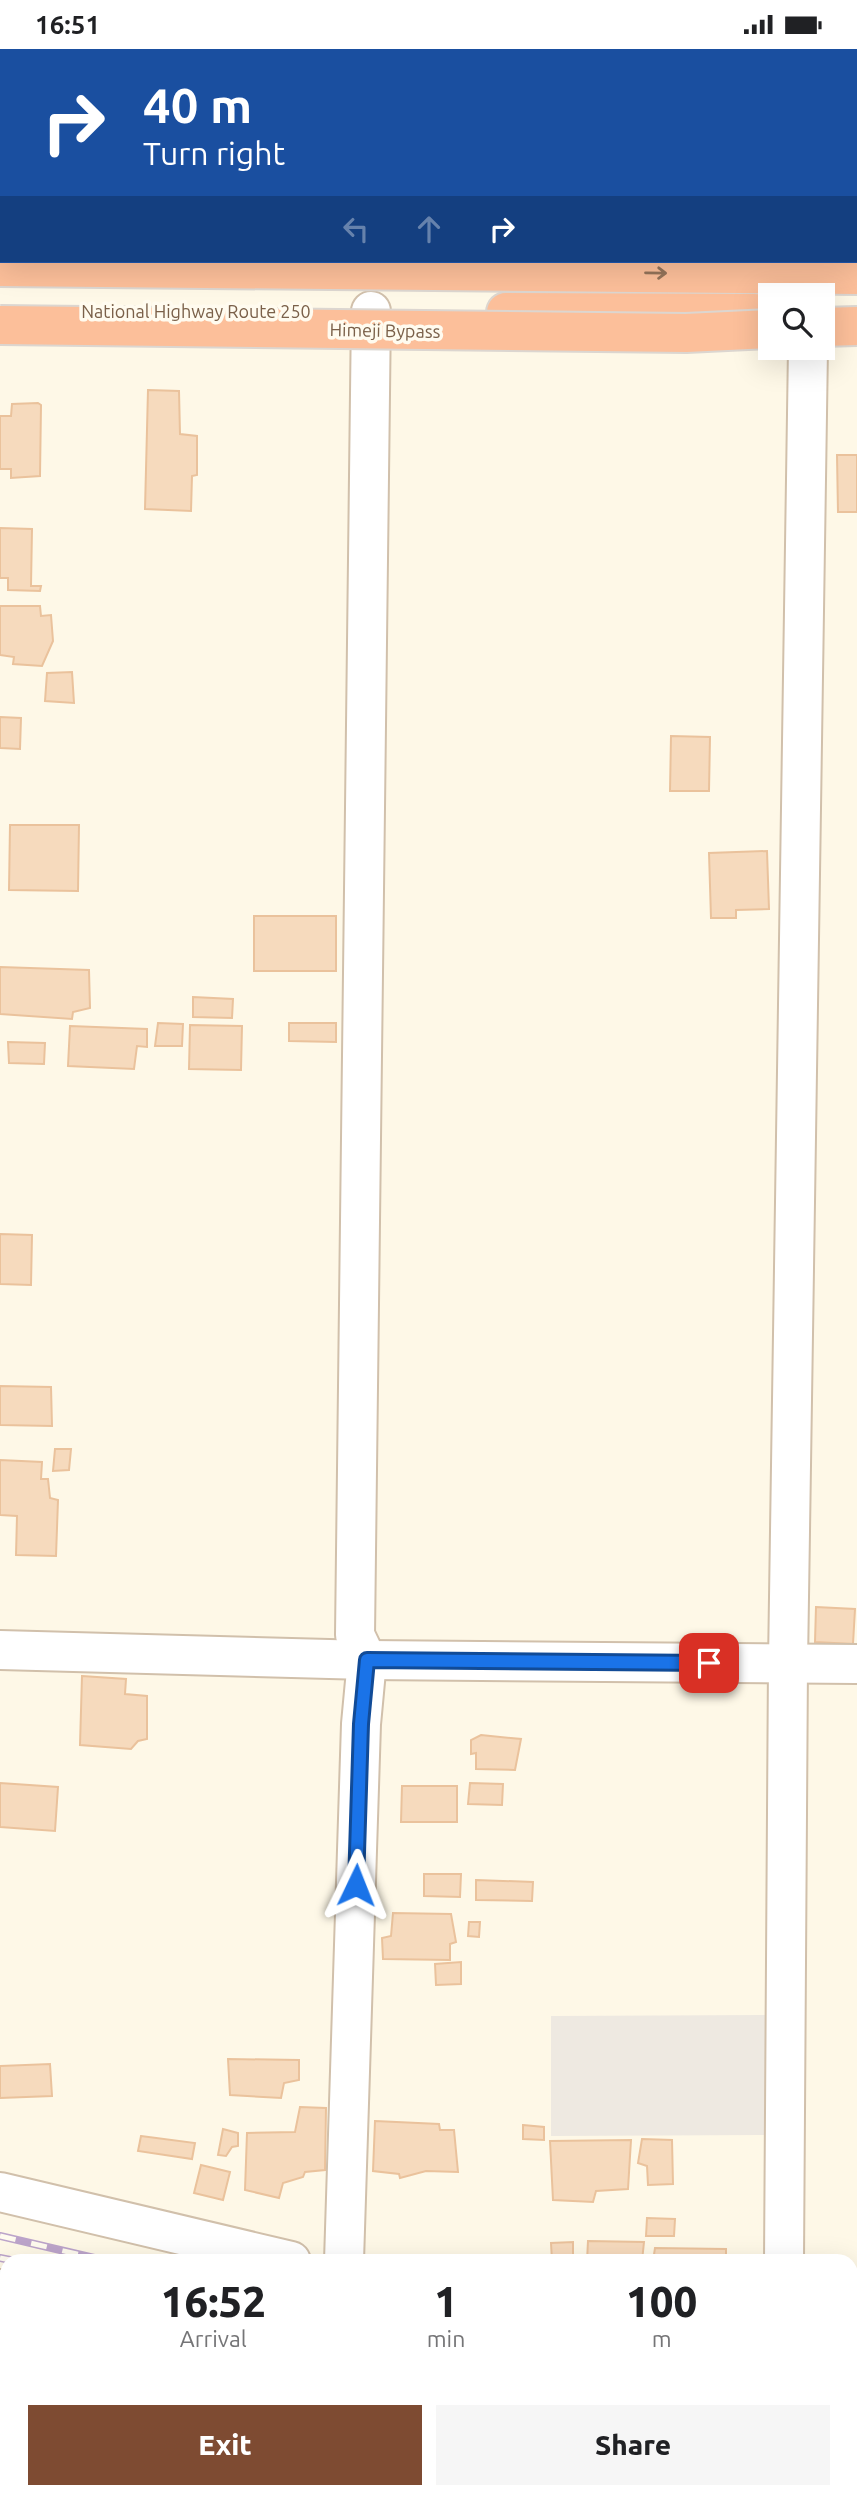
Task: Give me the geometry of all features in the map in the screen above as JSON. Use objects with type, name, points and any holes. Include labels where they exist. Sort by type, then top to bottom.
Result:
[{"type":"highway","points":[[0,267],[433,266],[857,275]]},
{"type":"highway","name":"National Highway Route 250","points":[[0,310],[758,313]]},
{"type":"highway","points":[[835,314],[857,315]]},
{"type":"highway","name":"Himeji Bypass","points":[[0,325],[686,333],[758,330]]},
{"type":"highway","points":[[835,327],[857,326]]},
{"type":"street","points":[[344,2254],[361,1737],[367,1660],[355,1635],[371,311]]},
{"type":"street","points":[[784,2254],[788,1663],[808,360]]},
{"type":"street","points":[[0,1650],[367,1660],[857,1664]]},
{"type":"street","points":[[0,2192],[261,2254]]},
{"type":"shaded area","points":[[775,2015],[775,2135],[551,2136],[551,2016]]},
{"type":"building","points":[[148,390],[179,391],[180,434],[197,436],[197,475],[192,476],[191,511],[145,509]]},
{"type":"building","points":[[12,404],[41,405],[40,476],[11,478],[11,469],[0,469],[0,416],[11,416]]},
{"type":"building","points":[[837,455],[857,455],[857,512],[838,512]]},
{"type":"building","points":[[0,528],[32,529],[31,586],[41,586],[40,591],[8,590],[8,578],[0,578]]},
{"type":"building","points":[[0,606],[40,606],[41,616],[51,615],[53,641],[42,666],[13,664],[14,657],[0,655]]},
{"type":"building","points":[[72,672],[74,703],[45,701],[47,673]]},
{"type":"building","points":[[0,717],[21,718],[20,749],[0,748]]},
{"type":"building","points":[[671,736],[710,737],[709,791],[670,791]]},
{"type":"building","points":[[10,825],[79,825],[78,891],[9,890]]},
{"type":"building","points":[[767,851],[769,909],[736,910],[736,918],[711,918],[709,853]]},
{"type":"building","points":[[254,916],[336,916],[336,971],[254,971]]},
{"type":"building","points":[[0,967],[89,970],[90,1008],[73,1012],[72,1019],[0,1014]]},
{"type":"building","points":[[193,997],[233,999],[232,1018],[193,1017]]},
{"type":"building","points":[[158,1023],[183,1024],[182,1046],[155,1046]]},
{"type":"building","points":[[289,1023],[336,1023],[336,1042],[289,1041]]},
{"type":"building","points":[[190,1025],[242,1026],[241,1070],[189,1069]]},
{"type":"building","points":[[70,1026],[147,1029],[147,1047],[137,1046],[134,1069],[68,1066]]},
{"type":"building","points":[[8,1042],[45,1043],[44,1064],[9,1063]]},
{"type":"building","points":[[0,1234],[32,1235],[31,1285],[0,1284]]},
{"type":"building","points":[[0,1386],[51,1387],[52,1426],[0,1425]]},
{"type":"building","points":[[55,1449],[71,1449],[69,1470],[53,1471]]},
{"type":"building","points":[[0,1460],[42,1462],[41,1479],[48,1479],[50,1498],[58,1500],[56,1556],[16,1555],[17,1516],[0,1515]]},
{"type":"building","points":[[816,1607],[855,1609],[853,1644],[815,1642]]},
{"type":"building","points":[[82,1676],[126,1679],[125,1694],[147,1696],[147,1739],[138,1741],[131,1749],[80,1745]]},
{"type":"building","points":[[481,1735],[521,1739],[515,1770],[476,1769],[476,1753],[471,1754],[471,1740]]},
{"type":"building","points":[[0,1783],[58,1787],[55,1831],[0,1827]]},
{"type":"building","points":[[470,1783],[503,1784],[502,1805],[468,1804]]},
{"type":"building","points":[[402,1786],[457,1786],[457,1822],[401,1822]]},
{"type":"building","points":[[424,1874],[461,1874],[460,1897],[424,1896]]},
{"type":"building","points":[[476,1880],[533,1882],[532,1901],[476,1900]]},
{"type":"building","points":[[393,1913],[451,1914],[456,1942],[450,1944],[450,1960],[383,1959],[382,1938],[391,1936]]},
{"type":"building","points":[[469,1922],[480,1922],[479,1937],[468,1936]]},
{"type":"building","points":[[461,1962],[461,1984],[436,1985],[435,1964]]},
{"type":"building","points":[[228,2059],[299,2060],[299,2080],[284,2083],[281,2098],[230,2095]]},
{"type":"building","points":[[50,2064],[52,2096],[0,2098],[0,2066]]},
{"type":"building","points":[[300,2107],[326,2108],[325,2170],[305,2172],[303,2177],[283,2183],[279,2198],[245,2190],[247,2133],[295,2132]]},
{"type":"building","points":[[375,2121],[439,2124],[440,2130],[454,2130],[458,2172],[426,2171],[400,2178],[399,2174],[373,2171]]},
{"type":"building","points":[[523,2125],[544,2127],[544,2140],[523,2139]]},
{"type":"building","points":[[223,2129],[238,2133],[238,2146],[232,2147],[226,2156],[218,2155]]},
{"type":"building","points":[[141,2136],[195,2143],[192,2159],[138,2151]]},
{"type":"building","points":[[642,2139],[672,2140],[673,2184],[648,2185],[647,2166],[638,2163]]},
{"type":"building","points":[[631,2140],[628,2189],[596,2191],[593,2202],[553,2200],[550,2141]]},
{"type":"building","points":[[201,2165],[230,2172],[223,2200],[194,2193]]},
{"type":"building","points":[[647,2218],[675,2219],[674,2236],[646,2236]]},
{"type":"building","points":[[588,2241],[644,2242],[643,2254],[587,2254]]},
{"type":"building","points":[[573,2242],[573,2254],[552,2254],[551,2243]]},
{"type":"building","points":[[655,2248],[726,2249],[726,2254],[654,2254]]},
{"type":"railway","points":[[0,2236],[77,2254]]},
{"type":"route","points":[[356,1885],[361,1724],[367,1660],[709,1663]]}]
